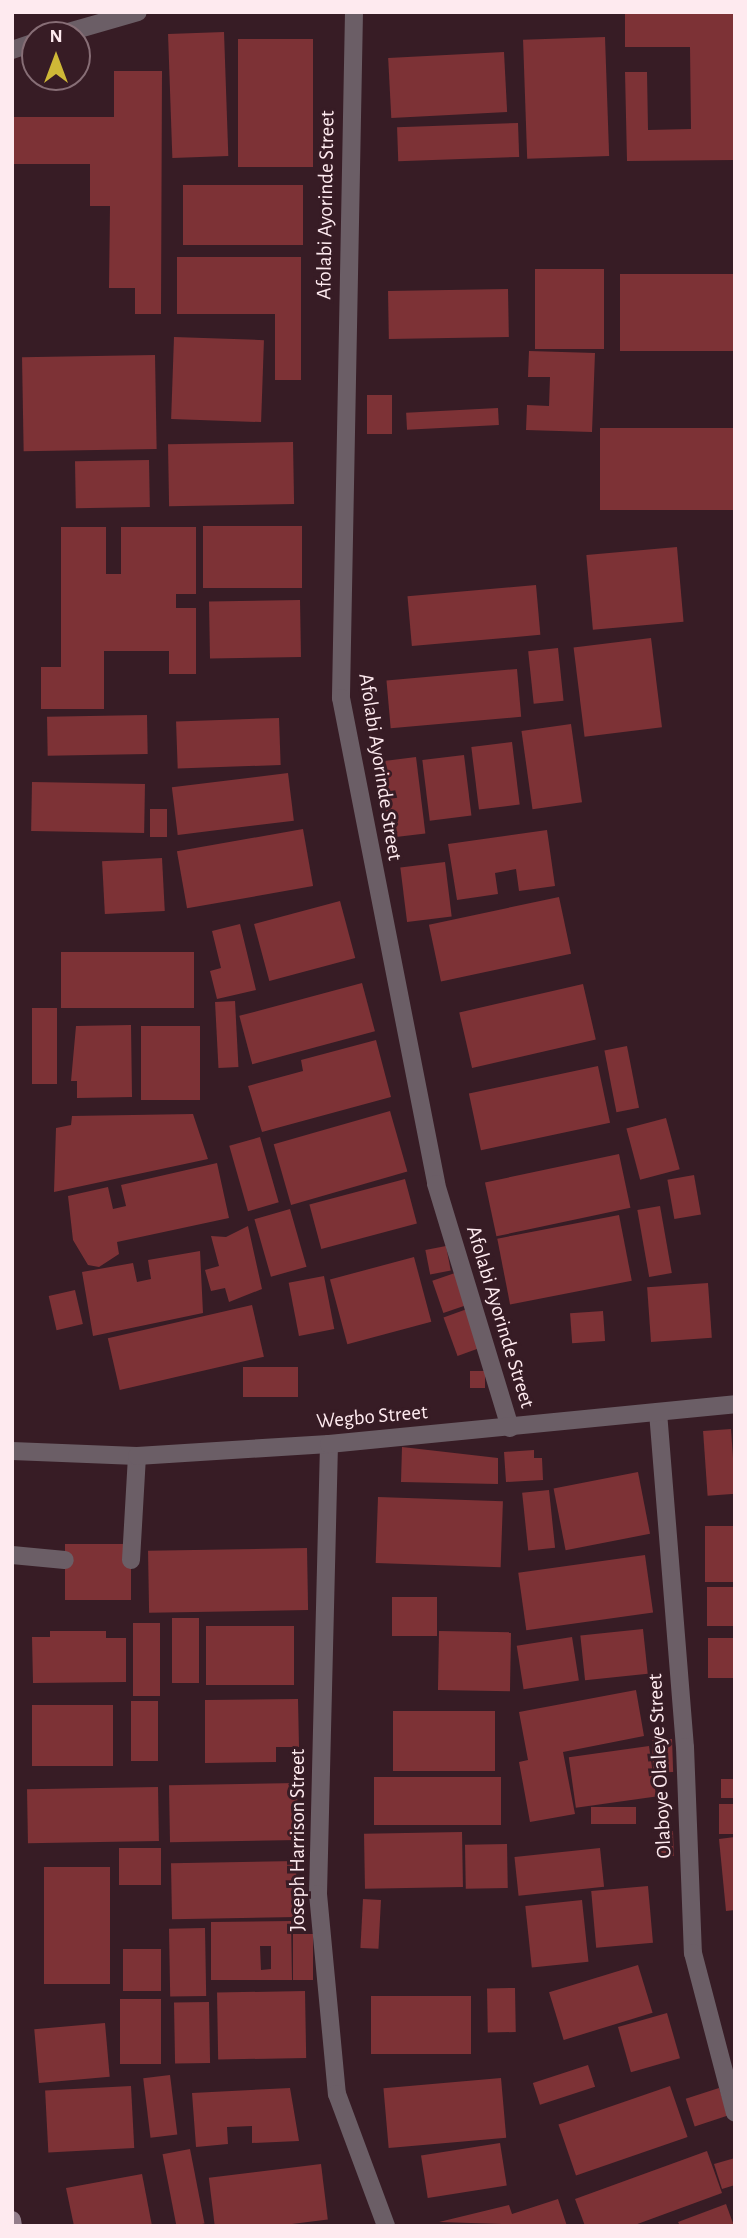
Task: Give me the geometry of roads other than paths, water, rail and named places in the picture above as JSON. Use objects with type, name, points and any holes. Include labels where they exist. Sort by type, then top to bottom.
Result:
[{"type":"street","points":[[91,26],[138,12]]},
{"type":"street","name":"Afolabi Ayorinde Street","points":[[354,12],[341,698],[436,1184],[510,1428]]},
{"type":"street","name":"Wegbo Street","points":[[12,1451],[137,1456],[329,1444],[734,1404]]},
{"type":"street","name":"Olaboye Olaleye Street","points":[[658,1412],[685,1747],[693,1953],[735,2113]]},
{"type":"street","name":"Joseph Harrison Street","points":[[329,1444],[318,1906],[337,2094],[386,2226]]},
{"type":"street","points":[[131,1560],[137,1456]]},
{"type":"street","points":[[12,1555],[65,1560]]},
{"type":"street","points":[[12,2220],[13,2226]]}]
